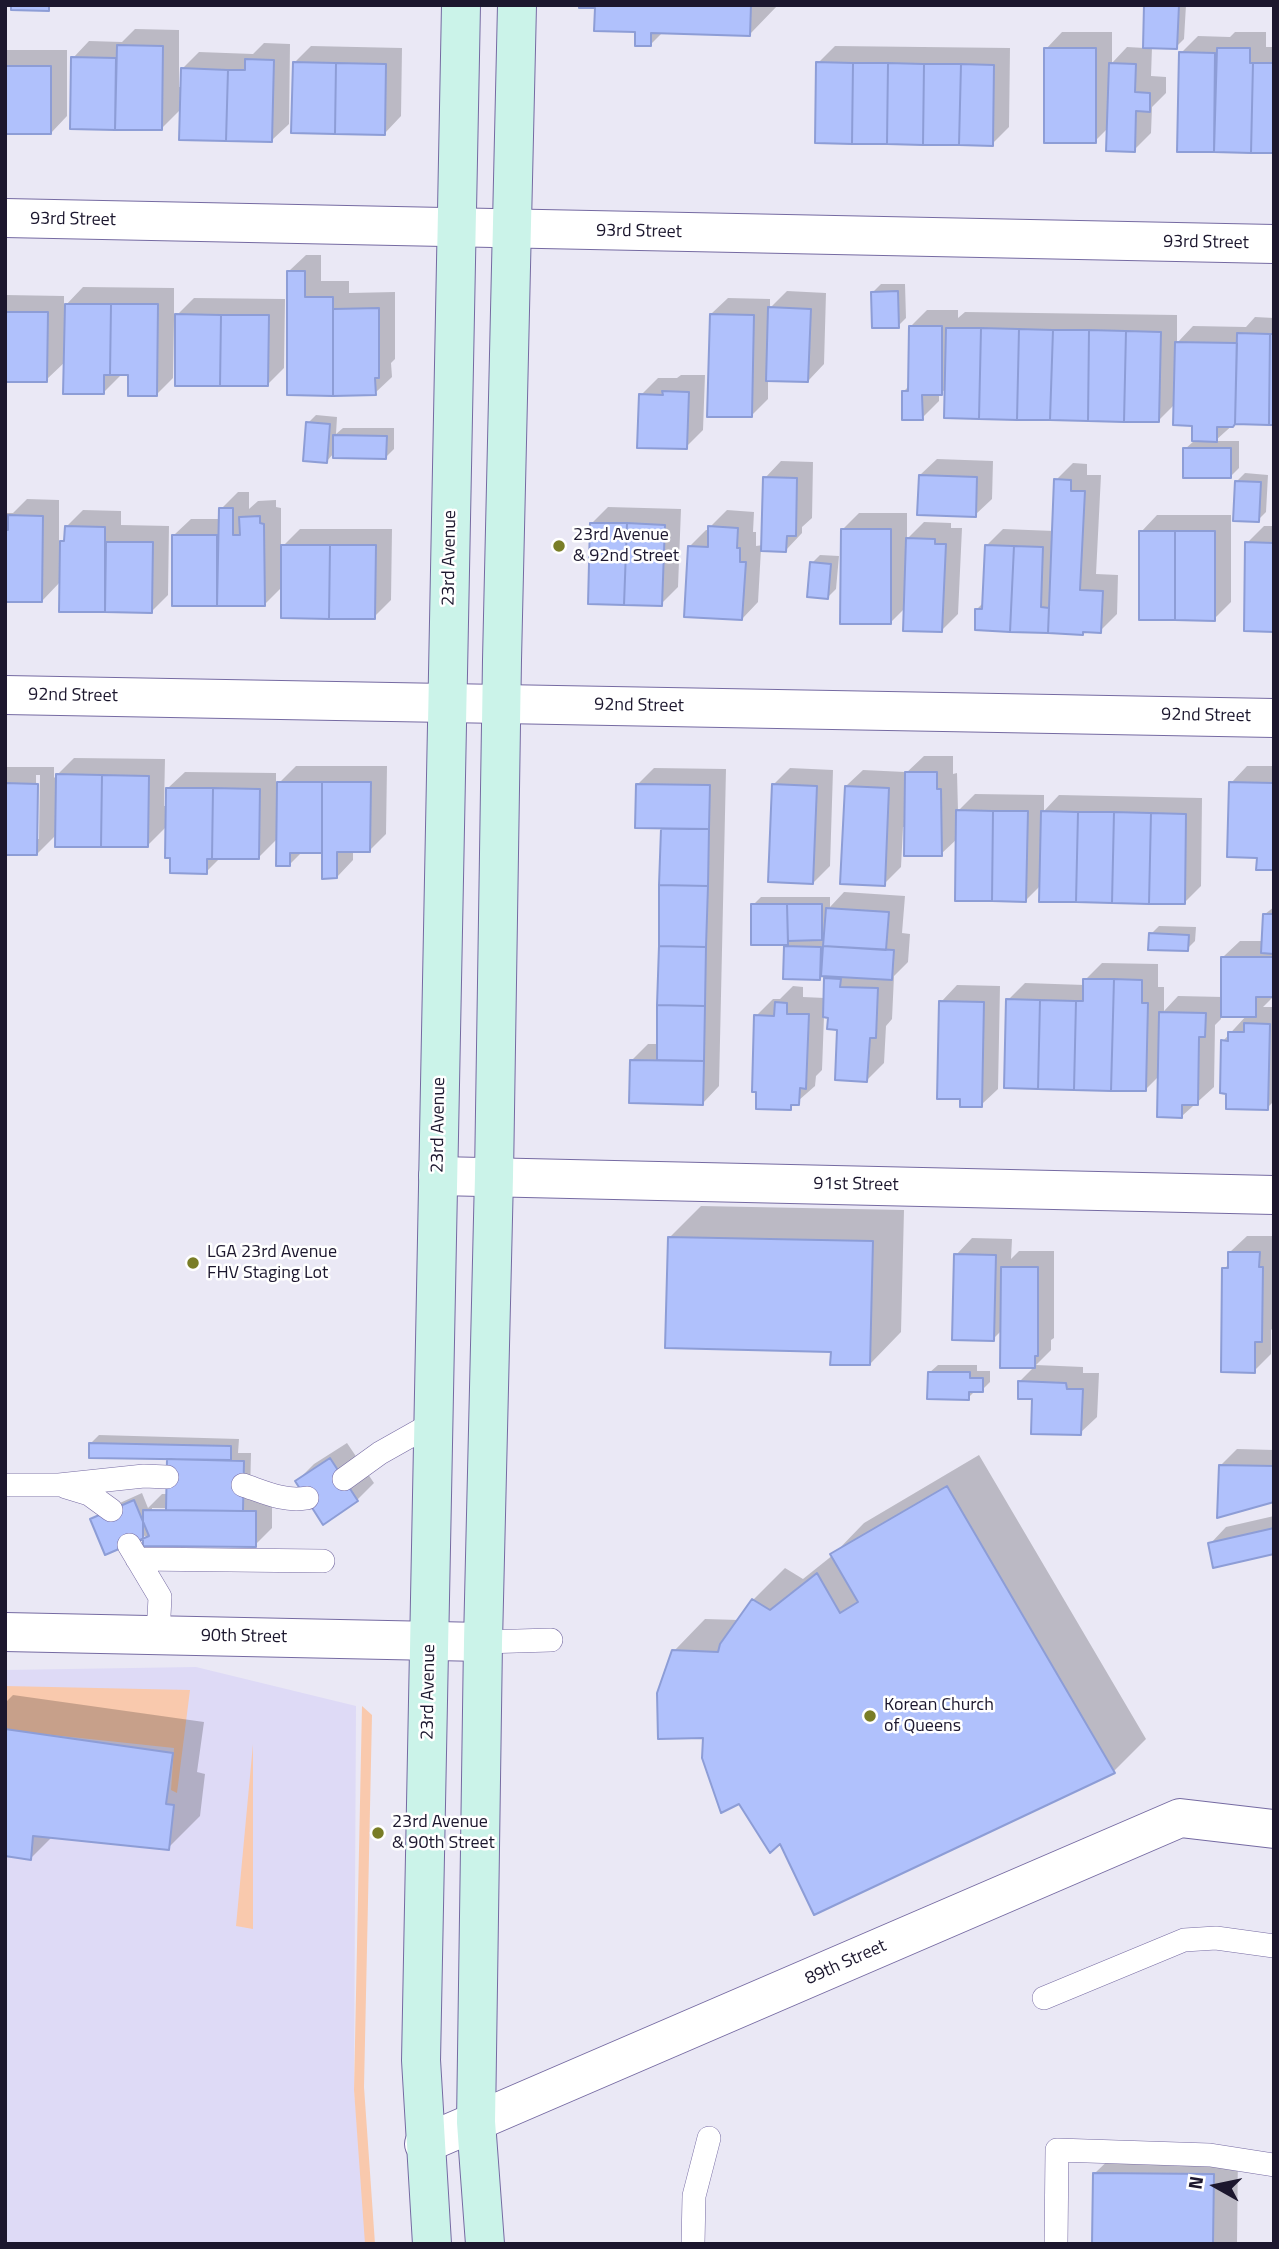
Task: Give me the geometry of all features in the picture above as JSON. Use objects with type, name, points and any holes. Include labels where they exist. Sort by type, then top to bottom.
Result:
[{"type":"street","name":"23rd Avenue","points":[[432,2244],[421,2060],[461,5]]},
{"type":"street","points":[[485,2244],[476,2122],[483,1642],[517,5]]},
{"type":"street","name":"93rd Street","points":[[5,218],[1274,244]]},
{"type":"street","name":"92nd Street","points":[[5,695],[1274,718]]},
{"type":"street","name":"91st Street","points":[[438,1176],[1274,1195]]},
{"type":"street","name":"90th Street","points":[[5,1632],[483,1642]]},
{"type":"street","name":"89th Street","points":[[424,2144],[1180,1818],[1274,1829]]},
{"type":"lane","points":[[344,1479],[380,1453],[435,1422]]},
{"type":"lane","points":[[5,1485],[59,1485],[144,1476],[167,1477]]},
{"type":"lane","points":[[59,1485],[89,1494],[111,1510]]},
{"type":"lane","points":[[243,1485],[278,1497],[307,1499]]},
{"type":"lane","points":[[158,1635],[160,1597],[133,1552],[323,1561]]},
{"type":"lane","points":[[483,1642],[551,1640]]},
{"type":"lane","points":[[1044,1998],[1184,1940],[1216,1938],[1274,1946]]},
{"type":"lane","points":[[693,2244],[694,2196],[709,2138]]},
{"type":"lane","points":[[1056,2244],[1057,2150],[1210,2155],[1274,2165]]},
{"type":"shaded area","points":[[196,1667],[356,1706],[354,2090],[367,2244],[5,2244],[5,1670]]},
{"type":"shaded area","points":[[5,1686],[190,1690],[177,1793],[171,1790],[174,1748],[5,1730]]},
{"type":"shaded area","points":[[362,1706],[372,1715],[364,2087],[375,2244],[365,2244],[354,2090]]},
{"type":"shaded area","points":[[253,1744],[253,1929],[236,1926]]},
{"type":"building","points":[[11,5],[49,5],[49,11],[11,10]]},
{"type":"building","points":[[579,5],[751,5],[750,36],[651,33],[651,46],[635,46],[635,32],[594,31],[595,8],[579,8]]},
{"type":"building","points":[[1144,5],[1179,5],[1177,49],[1143,48]]},
{"type":"building","points":[[117,45],[163,46],[162,130],[115,130]]},
{"type":"building","points":[[1044,48],[1096,48],[1096,143],[1044,143]]},
{"type":"building","points":[[1217,48],[1250,48],[1250,63],[1253,63],[1251,153],[1214,152]]},
{"type":"building","points":[[1179,52],[1215,53],[1214,152],[1177,152]]},
{"type":"building","points":[[71,57],[116,58],[115,130],[70,129]]},
{"type":"building","points":[[245,59],[274,60],[272,142],[226,141],[228,70],[245,70]]},
{"type":"building","points":[[293,62],[336,63],[335,134],[291,133]]},
{"type":"building","points":[[816,62],[853,63],[852,144],[815,143]]},
{"type":"building","points":[[336,63],[386,64],[385,135],[335,134]]},
{"type":"building","points":[[853,63],[888,63],[887,144],[852,144]]},
{"type":"building","points":[[888,63],[924,64],[923,145],[887,144]]},
{"type":"building","points":[[1109,63],[1136,64],[1135,92],[1150,93],[1150,112],[1136,111],[1135,152],[1106,151]]},
{"type":"building","points":[[1253,63],[1274,63],[1274,153],[1251,153]]},
{"type":"building","points":[[924,64],[961,64],[959,145],[923,145]]},
{"type":"building","points":[[961,64],[994,65],[993,146],[959,145]]},
{"type":"building","points":[[5,66],[51,66],[51,134],[5,134]]},
{"type":"building","points":[[181,68],[228,70],[226,141],[179,140]]},
{"type":"building","points":[[287,271],[305,271],[305,297],[333,297],[333,396],[287,395]]},
{"type":"building","points":[[898,291],[899,328],[872,328],[871,292]]},
{"type":"building","points":[[65,304],[111,304],[110,375],[104,375],[104,394],[63,394]]},
{"type":"building","points":[[111,304],[158,304],[157,396],[128,396],[128,375],[110,375]]},
{"type":"building","points":[[768,307],[811,309],[808,382],[766,381]]},
{"type":"building","points":[[379,308],[379,378],[375,378],[376,395],[333,396],[333,309]]},
{"type":"building","points":[[5,312],[48,312],[47,382],[5,382]]},
{"type":"building","points":[[175,314],[221,315],[220,386],[175,386]]},
{"type":"building","points":[[710,314],[754,315],[752,417],[707,417]]},
{"type":"building","points":[[221,315],[269,315],[268,386],[220,386]]},
{"type":"building","points":[[909,326],[942,326],[942,395],[922,395],[923,420],[902,420],[902,391],[908,391]]},
{"type":"building","points":[[946,328],[981,328],[979,419],[944,418]]},
{"type":"building","points":[[981,328],[1019,329],[1017,420],[979,419]]},
{"type":"building","points":[[1019,329],[1053,330],[1050,420],[1017,420]]},
{"type":"building","points":[[1053,330],[1089,330],[1088,421],[1050,420]]},
{"type":"building","points":[[1089,330],[1126,331],[1124,422],[1088,421]]},
{"type":"building","points":[[1126,331],[1161,332],[1159,422],[1124,422]]},
{"type":"building","points":[[1237,333],[1270,334],[1269,425],[1235,424]]},
{"type":"building","points":[[1270,334],[1274,334],[1274,425],[1269,425]]},
{"type":"building","points":[[1175,342],[1237,343],[1235,424],[1233,427],[1217,427],[1217,442],[1192,441],[1192,426],[1173,425]]},
{"type":"building","points":[[662,391],[689,392],[687,449],[637,448],[639,394],[663,395]]},
{"type":"building","points":[[306,422],[330,424],[327,463],[303,461]]},
{"type":"building","points":[[333,435],[387,436],[386,459],[333,458]]},
{"type":"building","points":[[1183,448],[1231,448],[1231,478],[1183,478]]},
{"type":"building","points":[[919,475],[977,477],[976,517],[917,515]]},
{"type":"building","points":[[763,477],[797,478],[796,536],[787,536],[786,552],[761,551]]},
{"type":"building","points":[[1054,479],[1071,480],[1071,491],[1085,491],[1080,590],[1103,591],[1101,633],[1048,633]]},
{"type":"building","points":[[1235,481],[1261,482],[1259,522],[1233,521]]},
{"type":"building","points":[[219,508],[233,508],[233,535],[240,535],[239,517],[260,516],[260,523],[264,524],[265,606],[217,606]]},
{"type":"building","points":[[8,515],[43,516],[42,602],[5,602],[5,530],[8,530]]},
{"type":"building","points":[[590,523],[627,523],[624,605],[588,604]]},
{"type":"building","points":[[627,523],[665,525],[662,606],[624,605]]},
{"type":"building","points":[[65,526],[105,527],[105,612],[59,612],[60,541],[64,541]]},
{"type":"building","points":[[708,526],[738,528],[737,548],[740,548],[740,562],[746,562],[742,620],[684,617],[688,546],[708,547]]},
{"type":"building","points":[[841,529],[891,529],[891,624],[840,624]]},
{"type":"building","points":[[1139,531],[1175,531],[1175,620],[1139,620]]},
{"type":"building","points":[[1175,531],[1215,531],[1215,621],[1175,620]]},
{"type":"building","points":[[172,535],[217,535],[217,606],[172,606]]},
{"type":"building","points":[[906,538],[935,539],[935,544],[946,544],[942,632],[903,631]]},
{"type":"building","points":[[106,542],[153,542],[152,613],[105,612]]},
{"type":"building","points":[[1245,542],[1274,543],[1274,632],[1244,631]]},
{"type":"building","points":[[281,545],[330,545],[329,619],[281,618]]},
{"type":"building","points":[[330,545],[376,545],[375,619],[329,619]]},
{"type":"building","points":[[985,545],[1014,546],[1010,632],[975,630],[975,609],[982,609]]},
{"type":"building","points":[[1014,546],[1043,547],[1041,607],[1049,608],[1048,633],[1010,632]]},
{"type":"building","points":[[810,562],[831,564],[828,599],[807,597]]},
{"type":"building","points":[[905,772],[937,772],[937,789],[941,789],[942,856],[904,856]]},
{"type":"building","points":[[56,774],[102,775],[101,847],[55,847]]},
{"type":"building","points":[[102,775],[149,776],[148,847],[101,847]]},
{"type":"building","points":[[277,782],[322,782],[322,853],[290,853],[290,866],[276,866]]},
{"type":"building","points":[[322,782],[371,782],[370,852],[337,852],[337,878],[322,879]]},
{"type":"building","points":[[1229,782],[1274,783],[1274,870],[1256,870],[1257,858],[1227,857]]},
{"type":"building","points":[[5,783],[38,784],[37,855],[5,855]]},
{"type":"building","points":[[636,784],[710,785],[709,829],[635,828]]},
{"type":"building","points":[[772,784],[817,786],[813,884],[768,882]]},
{"type":"building","points":[[845,786],[889,788],[885,886],[840,884]]},
{"type":"building","points":[[166,788],[213,788],[212,859],[207,859],[207,874],[170,873],[170,858],[165,858]]},
{"type":"building","points":[[213,788],[260,789],[259,859],[212,859]]},
{"type":"building","points":[[956,810],[993,811],[992,901],[955,901]]},
{"type":"building","points":[[993,811],[1028,811],[1026,902],[992,901]]},
{"type":"building","points":[[1041,811],[1078,812],[1076,902],[1039,902]]},
{"type":"building","points":[[1078,812],[1114,812],[1112,903],[1076,902]]},
{"type":"building","points":[[1114,812],[1151,813],[1149,904],[1112,903]]},
{"type":"building","points":[[1151,813],[1186,814],[1185,904],[1149,904]]},
{"type":"building","points":[[661,829],[709,829],[708,886],[659,885]]},
{"type":"building","points":[[659,885],[708,886],[706,947],[659,946]]},
{"type":"building","points":[[751,904],[787,904],[788,945],[751,945]]},
{"type":"building","points":[[787,904],[822,904],[822,940],[788,941]]},
{"type":"building","points":[[826,908],[889,912],[886,950],[823,946]]},
{"type":"building","points":[[1263,914],[1274,914],[1274,954],[1261,953]]},
{"type":"building","points":[[1149,933],[1189,935],[1188,951],[1148,950]]},
{"type":"building","points":[[659,946],[706,947],[705,1006],[657,1005]]},
{"type":"building","points":[[784,946],[821,947],[820,980],[783,979]]},
{"type":"building","points":[[823,946],[894,950],[892,980],[821,976]]},
{"type":"building","points":[[1221,957],[1274,957],[1274,997],[1256,997],[1256,1017],[1221,1017]]},
{"type":"building","points":[[824,978],[841,979],[840,987],[878,988],[876,1038],[870,1038],[867,1082],[835,1080],[837,1030],[827,1029],[828,1018],[823,1017]]},
{"type":"building","points":[[1083,979],[1114,979],[1111,1091],[1074,1090],[1076,1001],[1083,1001]]},
{"type":"building","points":[[1114,979],[1142,980],[1142,1003],[1148,1003],[1146,1091],[1111,1091]]},
{"type":"building","points":[[1006,999],[1040,1000],[1038,1089],[1004,1088]]},
{"type":"building","points":[[1040,1000],[1076,1001],[1074,1090],[1038,1089]]},
{"type":"building","points":[[939,1001],[984,1002],[982,1107],[960,1107],[960,1099],[937,1099]]},
{"type":"building","points":[[775,1002],[787,1003],[787,1014],[809,1014],[806,1089],[800,1088],[799,1105],[791,1105],[791,1110],[756,1109],[756,1092],[752,1092],[754,1015],[774,1016]]},
{"type":"building","points":[[657,1005],[705,1006],[704,1061],[657,1060]]},
{"type":"building","points":[[1159,1012],[1206,1013],[1205,1037],[1199,1037],[1198,1105],[1182,1105],[1182,1118],[1157,1117]]},
{"type":"building","points":[[1244,1023],[1270,1024],[1268,1110],[1226,1109],[1226,1094],[1220,1093],[1221,1040],[1228,1041],[1228,1032],[1244,1032]]},
{"type":"building","points":[[630,1060],[704,1061],[703,1105],[629,1103]]},
{"type":"building","points":[[668,1237],[873,1241],[870,1365],[830,1365],[831,1352],[665,1348]]},
{"type":"building","points":[[1228,1252],[1260,1252],[1259,1267],[1263,1267],[1262,1342],[1255,1342],[1255,1373],[1221,1372],[1222,1268],[1228,1268]]},
{"type":"building","points":[[954,1254],[996,1255],[994,1341],[952,1340]]},
{"type":"building","points":[[1001,1267],[1038,1267],[1038,1356],[1035,1356],[1035,1368],[1000,1368]]},
{"type":"building","points":[[928,1372],[970,1372],[970,1378],[983,1378],[983,1392],[969,1392],[969,1400],[927,1399]]},
{"type":"building","points":[[1018,1381],[1066,1383],[1067,1389],[1083,1389],[1081,1435],[1031,1434],[1032,1399],[1018,1399]]},
{"type":"building","points":[[89,1443],[231,1446],[231,1460],[89,1458]]},
{"type":"building","points":[[330,1458],[358,1501],[323,1525],[295,1481]]},
{"type":"building","points":[[167,1459],[244,1461],[243,1511],[166,1510]]},
{"type":"building","points":[[1219,1465],[1274,1466],[1274,1502],[1217,1518]]},
{"type":"building","name":"Korean Church of Queens","points":[[947,1486],[1115,1773],[814,1915],[780,1844],[770,1853],[739,1804],[721,1813],[702,1758],[703,1738],[658,1739],[657,1693],[672,1650],[718,1652],[720,1644],[752,1599],[770,1610],[817,1573],[840,1613],[858,1602],[830,1554]]},
{"type":"building","points":[[134,1500],[149,1536],[105,1555],[90,1519]]},
{"type":"building","points":[[143,1510],[256,1511],[256,1547],[143,1546]]},
{"type":"building","points":[[1274,1528],[1274,1554],[1213,1568],[1208,1543]]},
{"type":"building","points":[[5,1729],[173,1753],[166,1804],[174,1805],[169,1850],[33,1836],[31,1860],[5,1856]]},
{"type":"building","points":[[1093,2173],[1214,2174],[1213,2244],[1092,2244]]},
{"type":"place","name":"23rd Avenue & 92nd Street","points":[[559,546]]},
{"type":"place","name":"LGA 23rd Avenue FHV Staging Lot","points":[[193,1263]]},
{"type":"place","name":"Korean Church of Queens","points":[[870,1716]]},
{"type":"place","name":"23rd Avenue & 90th Street","points":[[378,1833]]}]
